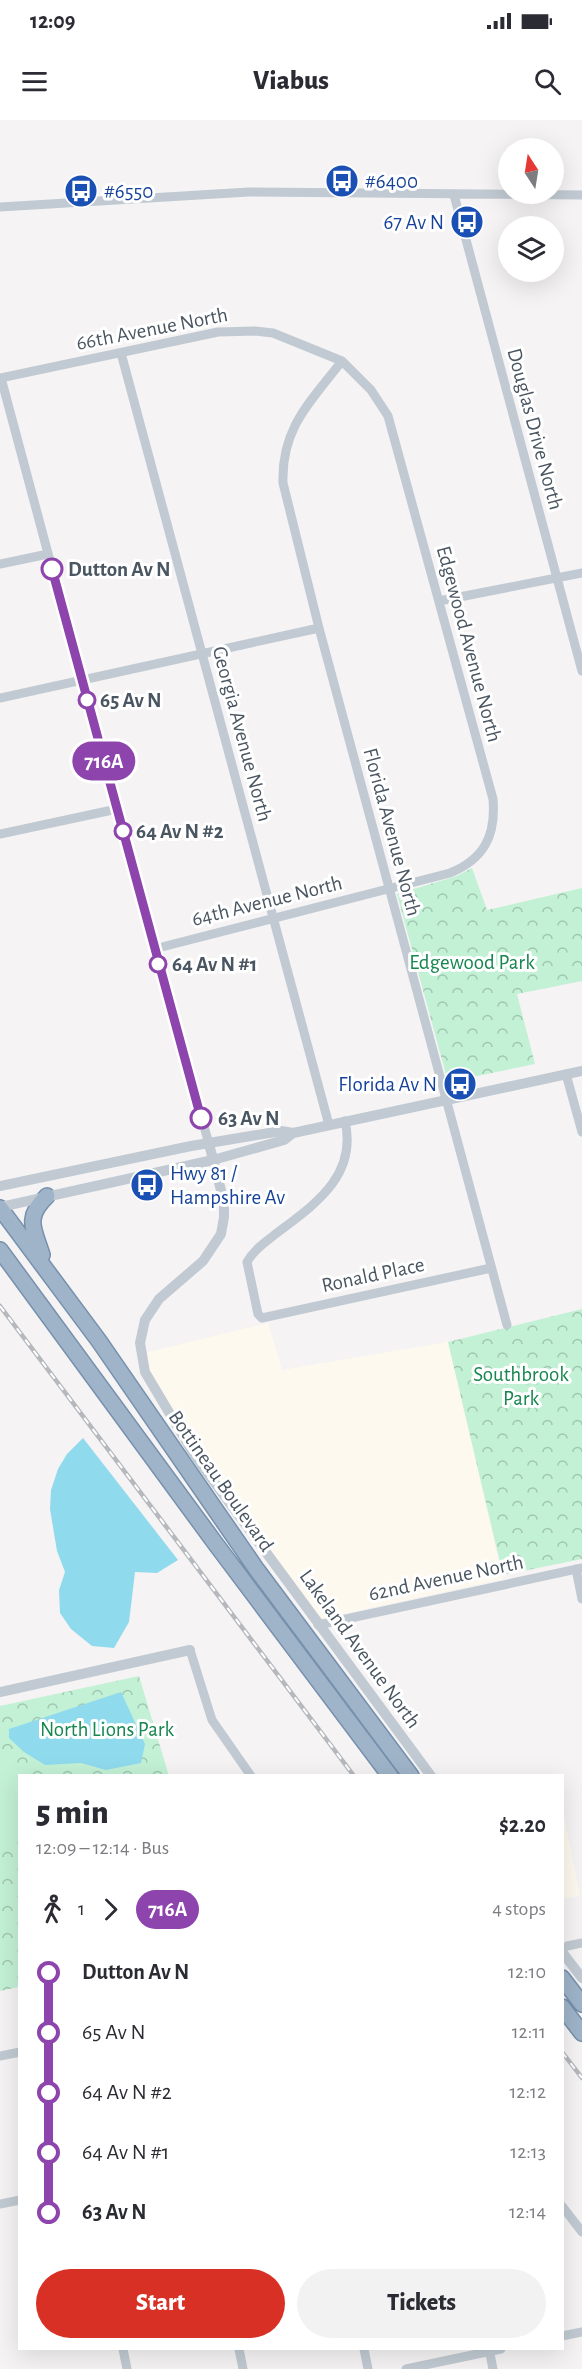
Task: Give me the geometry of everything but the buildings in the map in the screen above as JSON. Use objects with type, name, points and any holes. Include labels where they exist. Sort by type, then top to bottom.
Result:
[{"type":"highway","points":[[46,1267],[32,1221],[37,1206],[47,1196]]},
{"type":"highway","name":"Bottineau Boulevard","points":[[0,1207],[99,1341],[257,1570],[410,1774]]},
{"type":"highway","name":"Bottineau Boulevard","points":[[0,1250],[388,1774]]},
{"type":"highway","points":[[564,1981],[582,2004]]},
{"type":"highway","points":[[564,2010],[582,2033]]},
{"type":"street","points":[[0,207],[226,192],[582,195]]},
{"type":"street","name":"Douglas Drive North","points":[[454,195],[582,671]]},
{"type":"street","name":"66th Avenue North","points":[[1,378],[218,332],[255,331],[290,339],[342,361]]},
{"type":"street","name":"Georgia Avenue North","points":[[121,352],[329,1125]]},
{"type":"street","name":"Edgewood Avenue North","points":[[342,361],[386,410],[493,799],[493,826],[483,850],[463,867],[389,889]]},
{"type":"street","name":"Florida Avenue North","points":[[342,361],[291,430],[282,464],[287,500],[319,628],[507,1325]]},
{"type":"street","points":[[1,378],[154,949],[209,1144]]},
{"type":"street","points":[[0,564],[48,554]]},
{"type":"street","points":[[439,601],[582,573]]},
{"type":"street","points":[[0,698],[319,628]]},
{"type":"street","points":[[0,834],[117,808]]},
{"type":"street","name":"64th Avenue North","points":[[154,949],[389,889]]},
{"type":"street","points":[[0,1186],[209,1144],[281,1131],[292,1133],[582,1071]]},
{"type":"street","points":[[567,1074],[582,1132]]},
{"type":"street","name":"Ronald Place","points":[[345,1121],[349,1143],[347,1154],[328,1190],[257,1249],[247,1262],[258,1314],[262,1318],[491,1268]]},
{"type":"street","points":[[0,1207],[213,1160],[284,1140],[292,1133]]},
{"type":"street","name":"Lakeland Avenue North","points":[[209,1144],[224,1209],[221,1234],[203,1261],[170,1288],[152,1307],[141,1331],[142,1365],[152,1387],[195,1456],[429,1774]]},
{"type":"street","points":[[579,1569],[582,1599]]},
{"type":"street","name":"62nd Avenue North","points":[[318,1625],[579,1569]]},
{"type":"street","points":[[0,1692],[190,1650],[212,1720],[250,1774]]},
{"type":"street","points":[[564,1949],[567,1946],[582,1943]]},
{"type":"street","points":[[564,1954],[582,1978]]},
{"type":"street","points":[[0,2056],[18,2052]]},
{"type":"street","points":[[0,2204],[18,2200]]},
{"type":"street","points":[[564,2209],[582,2232]]},
{"type":"street","points":[[564,2336],[582,2332]]},
{"type":"street","points":[[123,2350],[127,2369]]},
{"type":"street","points":[[239,2350],[243,2369]]},
{"type":"street","points":[[363,2350],[368,2369]]},
{"type":"street","points":[[406,2369],[489,2350],[493,2369]]},
{"type":"shaded area","points":[[268,1323],[282,1370],[448,1342],[503,1579],[324,1618],[319,1617],[156,1388],[144,1353]]},
{"type":"shaded area","points":[[564,1816],[580,1896],[564,1899]]},
{"type":"green space","name":"Edgewood Park","points":[[472,868],[487,910],[582,888],[582,981],[517,994],[535,1064],[448,1082],[397,894],[457,876]]},
{"type":"green space","name":"Southbrook Park","points":[[582,1309],[582,1559],[503,1575],[448,1342]]},
{"type":"green space","name":"North Lions Park","points":[[139,1676],[168,1774],[18,1774],[18,1987],[0,1991],[0,1706]]},
{"type":"green space","points":[[0,1758],[18,1774],[18,1833],[0,1837]]},
{"type":"water","points":[[83,1438],[178,1560],[157,1573],[135,1572],[129,1622],[114,1648],[92,1646],[71,1629],[60,1613],[59,1590],[65,1572],[57,1551],[50,1509],[51,1490],[58,1469],[67,1454]]},
{"type":"water","points":[[121,1692],[145,1744],[141,1763],[106,1770],[81,1763],[45,1765],[24,1752],[9,1738],[9,1729]]},
{"type":"railway","points":[[0,1306],[352,1774]]},
{"type":"railway","points":[[564,2055],[582,2078]]},
{"type":"bus line","name":"716A","points":[[52,569],[201,1118]]},
{"type":"place","name":"#6400","points":[[342,181]]},
{"type":"place","name":"#6550","points":[[81,191]]},
{"type":"place","name":"67 Av N","points":[[467,222]]},
{"type":"place","name":"Dutton Av N","points":[[52,569]]},
{"type":"place","name":"65 Av N","points":[[87,700]]},
{"type":"place","name":"64 Av N #2","points":[[123,831]]},
{"type":"place","name":"64 Av N #1","points":[[158,964]]},
{"type":"place","name":"Florida Av N","points":[[460,1084]]},
{"type":"place","name":"63 Av N","points":[[201,1118]]},
{"type":"place","name":"Hwy 81 / Hampshire Av","points":[[147,1185]]}]
